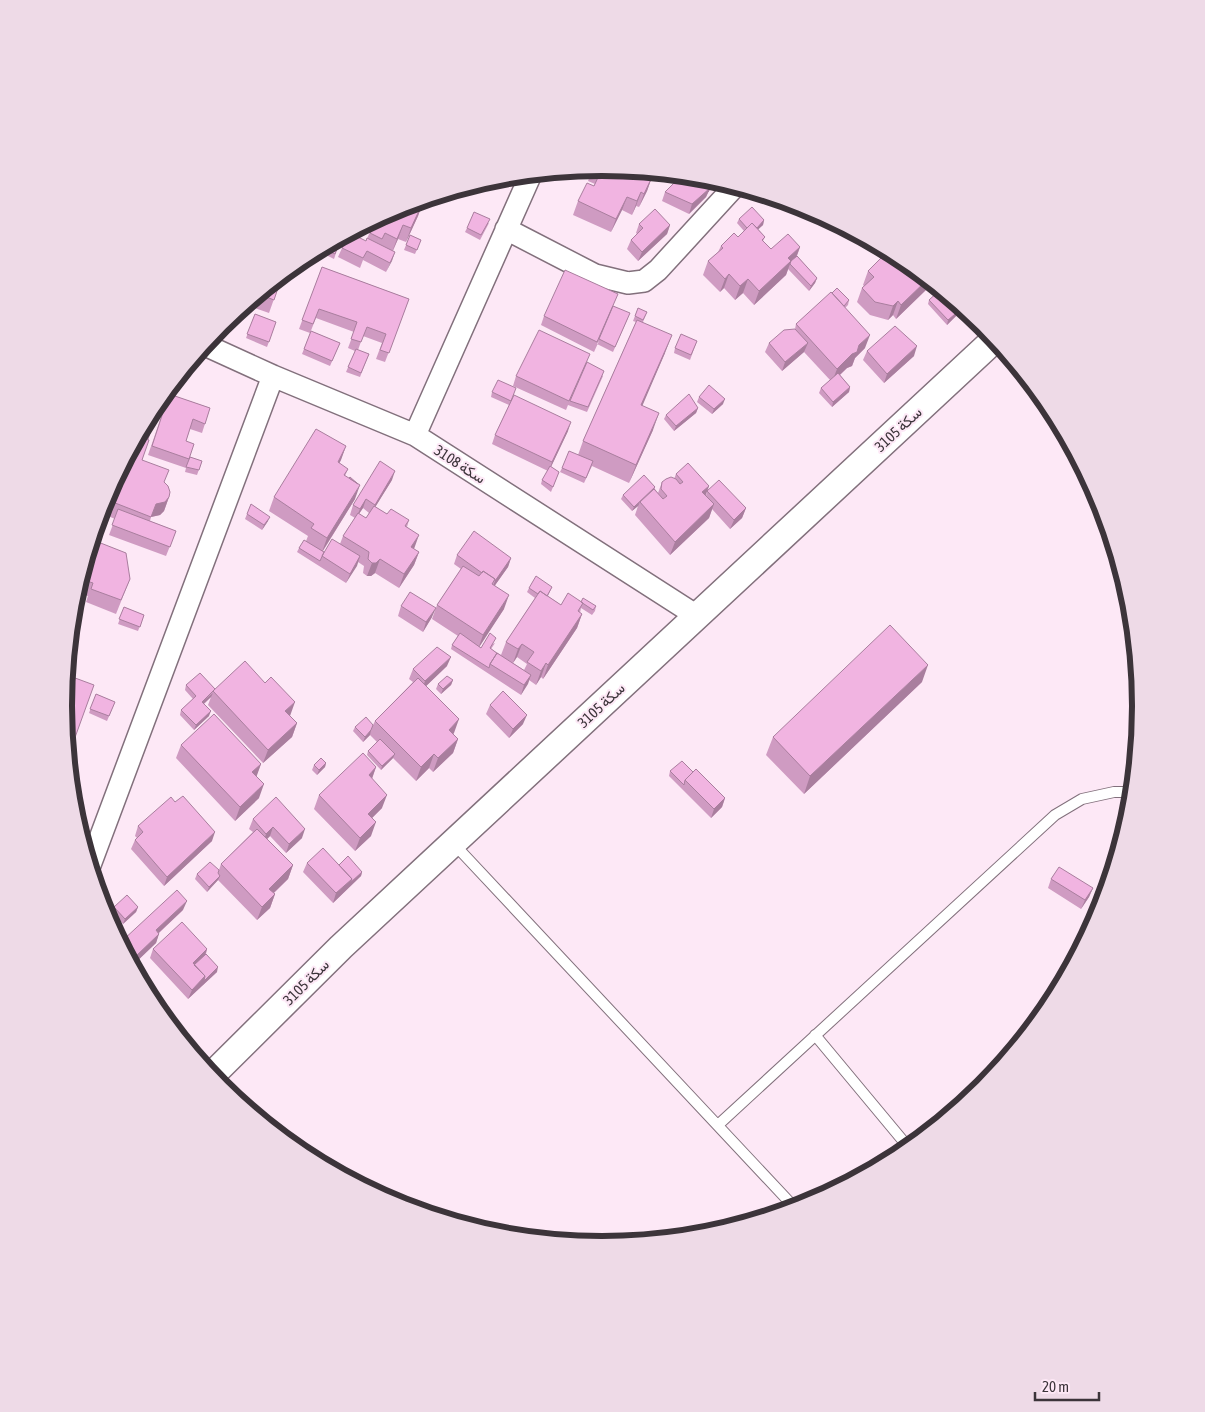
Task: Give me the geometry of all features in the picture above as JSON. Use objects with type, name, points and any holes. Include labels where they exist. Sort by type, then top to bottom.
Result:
[{"type":"street","points":[[416,435],[527,182]]},
{"type":"street","points":[[506,229],[596,275],[628,283],[644,281],[658,270],[730,192]]},
{"type":"street","name":"سكة 3105","points":[[217,1070],[341,947],[989,344]]},
{"type":"street","name":"سكة 3108","points":[[212,348],[273,376],[416,435],[697,616]]},
{"type":"street","points":[[94,854],[273,376]]},
{"type":"lane","points":[[718,1125],[1055,814],[1082,799],[1114,792],[1125,792]]},
{"type":"lane","points":[[453,843],[789,1202]]},
{"type":"lane","points":[[815,1036],[903,1142]]},
{"type":"building","points":[[599,176],[651,179],[644,194],[641,192],[637,201],[627,197],[616,219],[578,201],[587,183],[594,186]]},
{"type":"building","points":[[675,182],[710,188],[692,204],[665,192]]},
{"type":"building","points":[[752,207],[764,220],[757,228],[752,223],[747,228],[739,219]]},
{"type":"building","points":[[420,208],[411,228],[403,225],[397,239],[385,233],[382,239],[370,233],[372,229]]},
{"type":"building","points":[[655,209],[670,225],[642,252],[631,240],[643,228],[639,224]]},
{"type":"building","points":[[474,212],[490,219],[481,235],[467,228]]},
{"type":"building","points":[[752,223],[765,237],[762,240],[771,249],[788,234],[800,247],[788,258],[791,261],[759,291],[748,279],[740,286],[729,274],[725,279],[708,261],[723,248],[721,246],[734,233],[738,237]]},
{"type":"building","points":[[410,235],[421,240],[417,250],[406,245]]},
{"type":"building","points":[[357,237],[366,241],[367,238],[395,252],[390,263],[367,251],[363,258],[342,248],[344,244]]},
{"type":"building","points":[[338,247],[335,254],[330,252]]},
{"type":"building","points":[[797,256],[817,278],[811,286],[790,264]]},
{"type":"building","points":[[883,256],[923,284],[901,305],[898,301],[893,306],[875,302],[862,288],[874,277],[868,271]]},
{"type":"building","points":[[322,267],[409,299],[389,353],[380,350],[386,334],[367,327],[361,342],[351,339],[357,322],[319,309],[313,324],[302,320]]},
{"type":"building","points":[[565,270],[618,294],[597,342],[544,316]]},
{"type":"building","points":[[278,287],[274,300],[266,297]]},
{"type":"building","points":[[837,288],[849,300],[844,306],[832,293]]},
{"type":"building","points":[[831,292],[870,335],[859,345],[857,352],[852,354],[837,369],[796,324]]},
{"type":"building","points":[[935,294],[957,312],[948,320],[929,300]]},
{"type":"building","points":[[613,306],[630,313],[615,347],[599,339]]},
{"type":"building","points":[[638,308],[647,312],[643,320],[635,316]]},
{"type":"building","points":[[255,314],[276,322],[269,342],[247,334]]},
{"type":"building","points":[[637,320],[672,335],[641,405],[659,413],[636,465],[583,441]]},
{"type":"building","points":[[895,326],[917,346],[887,374],[867,351]]},
{"type":"building","points":[[795,329],[808,343],[785,362],[769,343],[784,330]]},
{"type":"building","points":[[539,330],[590,354],[569,401],[516,376]]},
{"type":"building","points":[[311,331],[340,343],[332,361],[304,349]]},
{"type":"building","points":[[681,334],[697,341],[691,355],[675,348]]},
{"type":"building","points":[[356,349],[369,354],[361,373],[348,367]]},
{"type":"building","points":[[587,362],[604,371],[588,407],[570,401]]},
{"type":"building","points":[[838,373],[850,387],[833,402],[821,388]]},
{"type":"building","points":[[498,380],[516,388],[511,401],[492,392]]},
{"type":"building","points":[[709,385],[725,399],[714,409],[699,397]]},
{"type":"building","points":[[689,394],[698,408],[676,426],[666,415]]},
{"type":"building","points":[[173,395],[210,408],[205,424],[193,419],[186,441],[194,444],[189,459],[152,446],[164,409]]},
{"type":"building","points":[[514,395],[571,422],[552,462],[495,435]]},
{"type":"building","points":[[316,429],[346,446],[338,462],[348,469],[344,475],[360,485],[327,538],[311,528],[314,524],[274,497]]},
{"type":"building","points":[[145,439],[149,440],[142,460],[169,470],[164,482],[170,492],[169,497],[165,502],[156,504],[151,517],[113,502]]},
{"type":"building","points":[[569,451],[593,461],[586,478],[562,468]]},
{"type":"building","points":[[190,457],[202,461],[199,470],[186,467]]},
{"type":"building","points":[[380,461],[395,471],[375,505],[366,499],[360,509],[353,505]]},
{"type":"building","points":[[688,463],[709,486],[702,492],[714,504],[675,542],[640,502],[654,489],[663,499],[667,496],[661,489],[662,482],[671,477],[680,484],[683,482],[676,474]]},
{"type":"building","points":[[550,466],[559,472],[553,487],[542,480]]},
{"type":"building","points":[[644,475],[655,487],[634,507],[623,495]]},
{"type":"building","points":[[719,480],[746,508],[734,520],[707,491]]},
{"type":"building","points":[[251,504],[270,517],[264,525],[247,514]]},
{"type":"building","points":[[374,506],[387,514],[391,509],[409,520],[405,526],[419,535],[411,547],[419,552],[404,574],[380,559],[376,563],[372,563],[368,559],[369,552],[343,536],[358,513],[366,518]]},
{"type":"building","points":[[118,509],[176,531],[170,547],[112,525]]},
{"type":"building","points":[[474,531],[511,558],[495,581],[495,579],[483,571],[482,573],[457,555]]},
{"type":"building","points":[[332,539],[360,556],[350,574],[322,556]]},
{"type":"building","points":[[304,540],[324,552],[320,561],[299,548]]},
{"type":"building","points":[[99,542],[126,553],[130,579],[121,600],[91,589],[93,583],[88,581]]},
{"type":"building","points":[[463,566],[479,576],[483,571],[495,579],[492,584],[509,595],[483,635],[437,605]]},
{"type":"building","points":[[536,576],[552,587],[547,596],[540,591],[538,594],[529,588]]},
{"type":"building","points":[[540,591],[561,605],[568,593],[583,603],[578,611],[582,614],[548,665],[546,663],[541,671],[527,662],[534,652],[522,644],[518,649],[506,642]]},
{"type":"building","points":[[410,592],[436,608],[426,622],[401,606]]},
{"type":"building","points":[[583,598],[596,606],[593,610],[581,602]]},
{"type":"building","points":[[124,607],[144,615],[140,627],[119,619]]},
{"type":"building","points":[[890,625],[928,665],[810,776],[773,737]]},
{"type":"building","points":[[460,633],[481,648],[490,633],[496,638],[490,648],[497,653],[489,668],[452,645]]},
{"type":"building","points":[[437,647],[451,657],[425,681],[413,669]]},
{"type":"building","points":[[497,653],[531,675],[524,685],[490,664]]},
{"type":"building","points":[[245,661],[265,683],[271,677],[295,702],[285,711],[297,723],[268,750],[213,691]]},
{"type":"building","points":[[200,673],[215,689],[202,702],[211,711],[196,725],[181,710],[196,696],[186,685]]},
{"type":"building","points":[[447,676],[453,680],[443,689],[438,684]]},
{"type":"building","points":[[74,677],[94,685],[74,740],[72,706]]},
{"type":"building","points":[[418,678],[459,719],[449,730],[458,739],[438,758],[434,754],[421,767],[375,721]]},
{"type":"building","points":[[503,691],[527,715],[513,729],[490,705]]},
{"type":"building","points":[[96,694],[115,702],[109,716],[90,709]]},
{"type":"building","points":[[214,714],[261,764],[252,772],[264,784],[240,807],[181,745]]},
{"type":"building","points":[[366,717],[373,725],[365,737],[355,727]]},
{"type":"building","points":[[380,739],[395,754],[382,766],[368,751]]},
{"type":"building","points":[[363,753],[376,767],[369,775],[387,795],[368,814],[376,822],[360,838],[319,795]]},
{"type":"building","points":[[321,758],[326,763],[319,770],[314,765]]},
{"type":"building","points":[[682,761],[693,772],[685,780],[684,785],[670,771]]},
{"type":"building","points":[[696,769],[725,798],[714,809],[685,780]]},
{"type":"building","points":[[183,796],[215,832],[167,877],[135,840],[143,832],[138,826],[171,797],[175,802]]},
{"type":"building","points":[[276,797],[305,829],[289,844],[273,827],[266,834],[253,819]]},
{"type":"building","points":[[257,829],[293,865],[269,889],[275,894],[262,907],[221,864]]},
{"type":"building","points":[[323,848],[352,879],[336,893],[307,863]]},
{"type":"building","points":[[348,856],[362,872],[350,883],[352,879],[339,865]]},
{"type":"building","points":[[210,862],[219,870],[220,876],[209,887],[197,874]]},
{"type":"building","points":[[1059,867],[1093,888],[1085,900],[1051,879]]},
{"type":"building","points":[[177,890],[187,901],[156,930],[159,934],[136,956],[126,937]]},
{"type":"building","points":[[127,895],[138,907],[125,919],[114,907]]},
{"type":"building","points":[[182,922],[207,949],[193,963],[205,976],[192,990],[153,949]]},
{"type":"building","points":[[206,954],[218,967],[204,981],[205,976],[194,965]]}]
